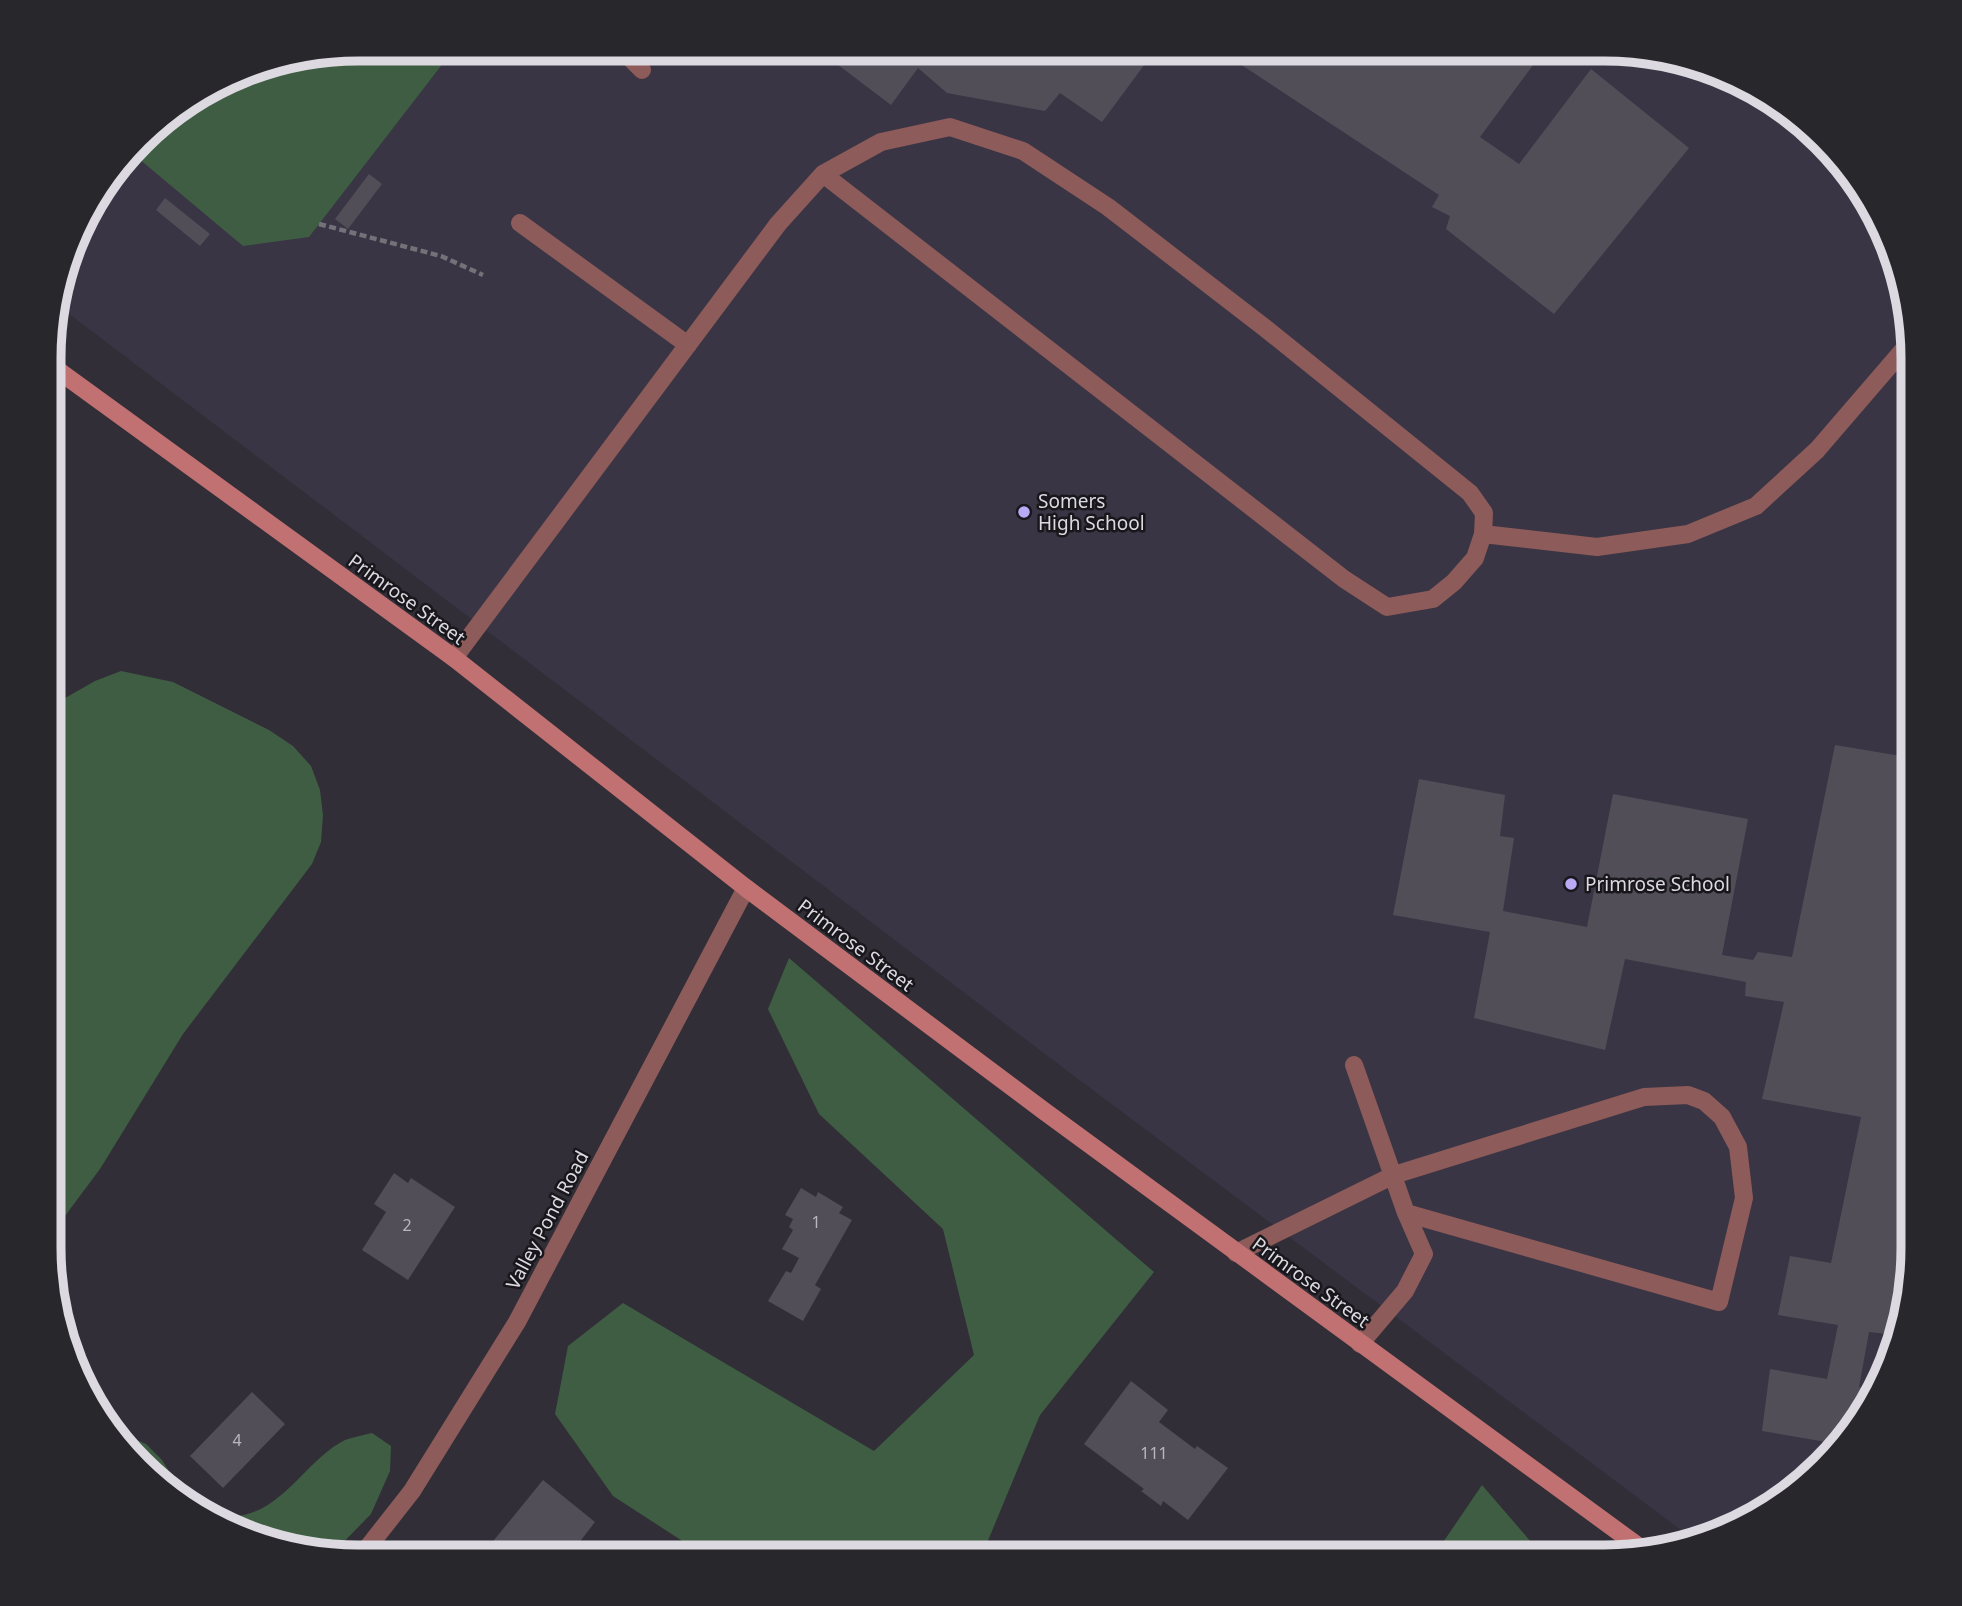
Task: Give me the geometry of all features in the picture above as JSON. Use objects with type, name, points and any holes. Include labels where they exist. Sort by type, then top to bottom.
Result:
[{"type":"main road","name":"Primrose Street","points":[[61,373],[454,658],[746,888],[1236,1253],[1634,1543]]},
{"type":"street","points":[[633,61],[642,70]]},
{"type":"street","points":[[454,658],[778,224],[823,174],[881,142],[950,127],[1023,151],[1108,207],[1265,328],[1470,493],[1484,513],[1483,534],[1475,558],[1454,582],[1433,599],[1388,607],[1344,579],[823,174]]},
{"type":"street","points":[[520,223],[688,345]]},
{"type":"street","points":[[1483,534],[1597,547],[1688,534],[1756,506],[1817,450],[1901,353]]},
{"type":"street","name":"Valley Pond Road","points":[[370,1545],[412,1491],[517,1322],[746,888]]},
{"type":"street","points":[[1354,1065],[1406,1213],[1424,1254],[1405,1291],[1360,1344]]},
{"type":"street","points":[[1236,1253],[1394,1175],[1644,1097],[1688,1095],[1704,1101],[1722,1117],[1738,1147],[1744,1198],[1719,1302],[1406,1213]]},
{"type":"path","points":[[318,224],[441,256],[484,275]]},
{"type":"shaded area","name":"Somers High School","points":[[1604,61],[1662,67],[1718,84],[1769,111],[1814,148],[1851,193],[1878,244],[1895,300],[1901,358],[1900,1267],[1891,1325],[1878,1362],[1861,1396],[1839,1429],[1814,1458],[1769,1495],[1718,1522],[1686,1533],[1078,1079],[65,311],[71,281],[92,227],[111,193],[148,148],[193,111],[244,84],[281,71],[339,62]]},
{"type":"green space","points":[[445,61],[309,237],[243,246],[138,158],[162,135],[210,101],[244,84],[281,71],[339,62]]},
{"type":"green space","points":[[121,671],[173,682],[269,730],[293,746],[311,766],[320,790],[323,815],[321,842],[312,864],[183,1034],[100,1169],[61,1221],[61,700],[95,681]]},
{"type":"green space","points":[[789,958],[1154,1272],[1040,1415],[987,1545],[689,1545],[613,1496],[555,1414],[568,1346],[623,1303],[874,1451],[974,1355],[943,1229],[819,1114],[768,1009]]},
{"type":"green space","points":[[372,1433],[391,1446],[390,1471],[371,1514],[342,1544],[281,1535],[233,1517],[266,1506],[317,1460],[345,1440]]},
{"type":"green space","points":[[129,1437],[146,1444],[162,1460],[175,1482],[148,1458]]},
{"type":"green space","points":[[1482,1485],[1534,1545],[1441,1545]]},
{"type":"building","points":[[833,61],[1147,61],[1102,122],[1060,93],[1045,111],[947,93],[918,68],[891,105]]},
{"type":"building","points":[[1236,61],[1536,61],[1480,137],[1519,164],[1591,69],[1689,148],[1554,314],[1446,229],[1450,216],[1432,207],[1439,195]]},
{"type":"building","points":[[369,174],[382,184],[348,229],[335,219]]},
{"type":"building","points":[[165,198],[210,234],[200,246],[156,210]]},
{"type":"building","points":[[1835,745],[1901,756],[1901,1248],[1898,1287],[1888,1334],[1869,1332],[1859,1387],[1865,1388],[1851,1413],[1828,1442],[1762,1431],[1770,1369],[1827,1379],[1838,1325],[1778,1315],[1790,1256],[1831,1263],[1861,1117],[1762,1099],[1784,1002],[1745,996],[1746,982],[1625,959],[1605,1050],[1474,1018],[1490,932],[1393,915],[1419,779],[1505,795],[1500,836],[1514,838],[1503,911],[1587,927],[1613,794],[1748,819],[1722,955],[1753,960],[1758,952],[1792,957]]},
{"type":"building","points":[[394,1173],[408,1183],[411,1178],[455,1207],[408,1280],[362,1250],[386,1212],[374,1204]]},
{"type":"building","points":[[801,1188],[816,1197],[818,1192],[843,1207],[839,1213],[852,1220],[815,1285],[821,1289],[803,1321],[768,1301],[786,1271],[791,1273],[799,1258],[782,1249],[793,1230],[789,1227],[793,1219],[785,1215]]},
{"type":"building","points":[[1131,1381],[1168,1410],[1159,1422],[1195,1449],[1197,1446],[1228,1468],[1188,1520],[1163,1501],[1161,1506],[1141,1491],[1144,1489],[1084,1444]]},
{"type":"building","points":[[252,1392],[285,1424],[223,1488],[190,1456]]},
{"type":"building","points":[[543,1480],[595,1522],[577,1545],[563,1545],[558,1541],[555,1545],[490,1545]]},
{"type":"place","name":"Somers High School","points":[[1024,512]]},
{"type":"place","name":"Primrose School","points":[[1571,884]]}]
